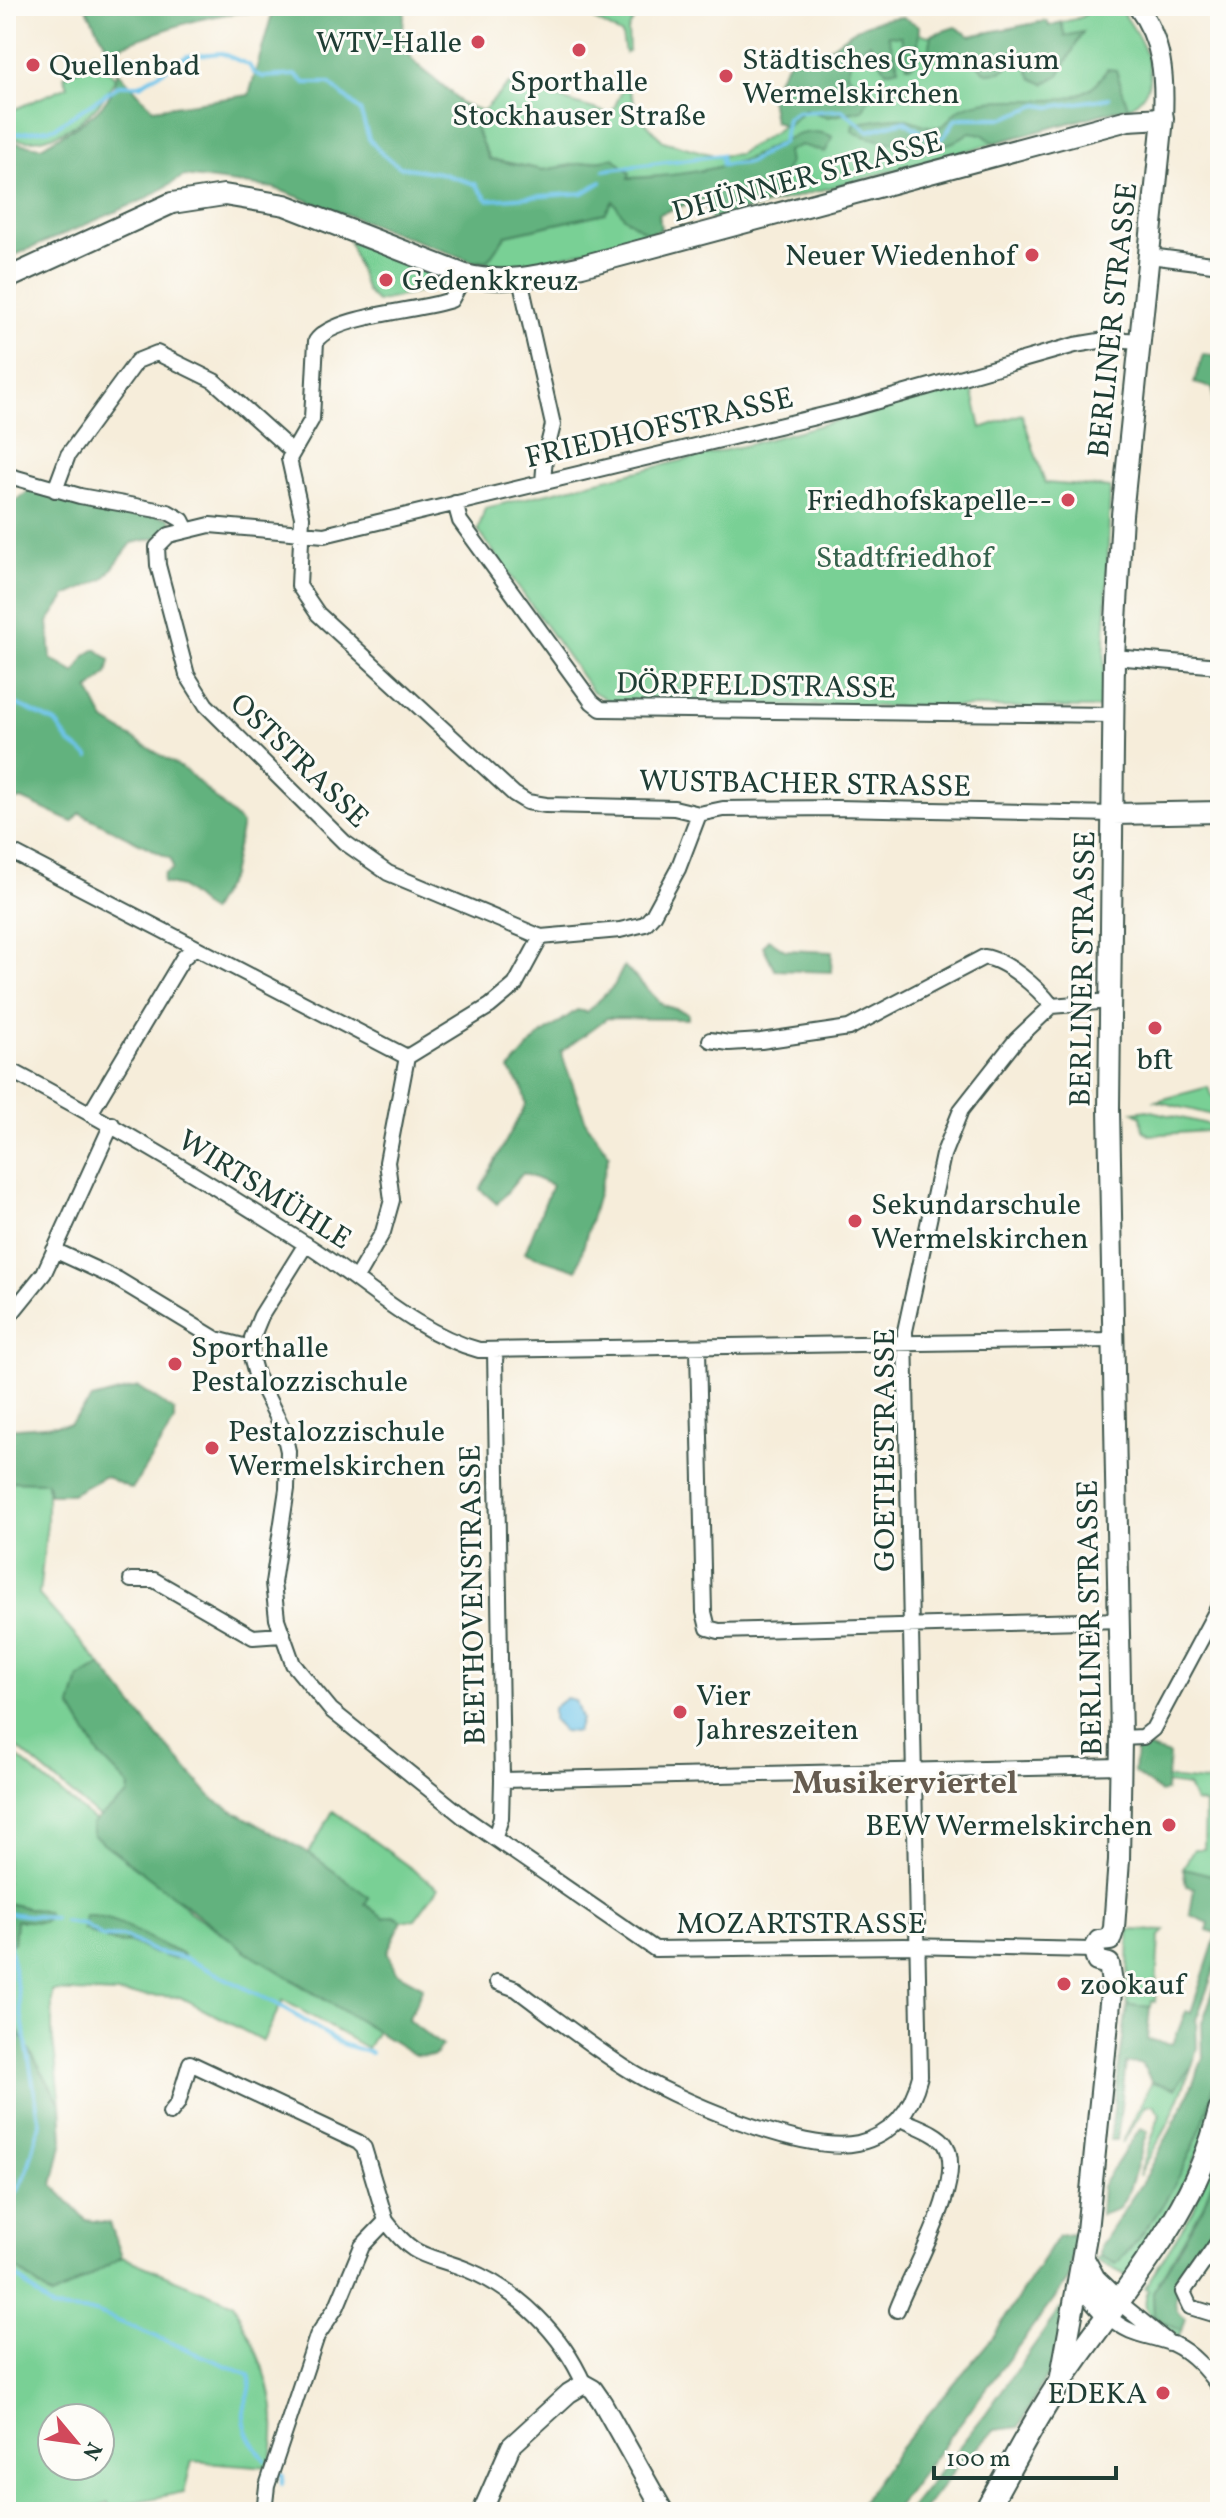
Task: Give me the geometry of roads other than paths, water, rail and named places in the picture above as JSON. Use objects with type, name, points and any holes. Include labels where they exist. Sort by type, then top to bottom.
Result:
[{"type":"main road","name":"BERLINER STRASSE","points":[[1060,2383],[1081,2267],[1107,2040],[1112,1983],[1104,1952],[1114,1928],[1119,1860],[1121,1620],[1112,1340],[1110,1001],[1114,657],[1121,525],[1163,118]]},
{"type":"main road","name":"DHÜNNER STRASSE","points":[[6,279],[172,203],[224,195],[293,207],[465,275],[497,281],[520,279],[582,266],[1128,120],[1163,118]]},
{"type":"main road","points":[[1114,814],[1220,812]]},
{"type":"main road","points":[[985,2512],[1060,2383],[1150,2262],[1185,2204],[1202,2166],[1220,2111]]},
{"type":"main road","points":[[1081,2267],[1087,2292],[1115,2310]]},
{"type":"street","name":"BERLINER STRASSE","points":[[1145,9],[1163,64],[1163,118]]},
{"type":"street","points":[[1150,256],[1220,265]]},
{"type":"street","points":[[55,490],[68,455],[137,361],[157,353],[214,381],[293,452],[312,419],[316,341],[325,332],[363,320],[451,300],[465,275]]},
{"type":"street","points":[[520,279],[553,425],[543,482]]},
{"type":"street","name":"FRIEDHOFSTRASSE","points":[[187,530],[228,525],[324,535],[853,408],[1075,345],[1111,339],[1140,341]]},
{"type":"street","name":"WUSTBACHER STRASSE","points":[[293,452],[289,464],[302,517],[299,586],[310,605],[514,794],[527,802],[674,808],[699,814],[723,809],[837,808],[1114,814]]},
{"type":"street","points":[[6,475],[55,490],[168,512],[182,520],[187,530]]},
{"type":"street","name":"DÖRPFELDSTRASSE","points":[[455,503],[460,521],[592,702],[601,709],[1115,715]]},
{"type":"street","name":"OSTSTRASSE","points":[[187,530],[163,539],[156,557],[187,675],[219,720],[344,842],[370,862],[413,884],[541,937]]},
{"type":"street","points":[[1114,657],[1220,666]]},
{"type":"street","points":[[356,1278],[383,1232],[392,1200],[387,1162],[407,1057],[483,1011],[515,985],[541,937],[620,930],[645,924],[662,902],[699,814]]},
{"type":"street","points":[[6,849],[407,1057]]},
{"type":"street","points":[[91,1112],[183,958],[195,947]]},
{"type":"street","points":[[710,1040],[729,1043],[761,1041],[849,1028],[984,957],[1043,994],[1052,1006],[1110,1001]]},
{"type":"street","name":"GOETHESTRASSE","points":[[902,2119],[920,2076],[905,1331],[953,1125],[969,1098],[1016,1040],[1052,1006]]},
{"type":"street","name":"WIRTSMÜHLE","points":[[6,1068],[112,1124],[306,1244],[440,1335],[470,1347],[495,1351],[698,1349],[1112,1340]]},
{"type":"street","points":[[6,1320],[35,1289],[112,1124]]},
{"type":"street","points":[[54,1250],[117,1279],[216,1339],[251,1348],[261,1316],[306,1244]]},
{"type":"street","name":"MOZARTSTRASSE","points":[[251,1348],[256,1375],[283,1429],[288,1451],[287,1489],[273,1583],[281,1635],[298,1672],[331,1710],[465,1818],[655,1949],[918,1946],[1104,1952]]},
{"type":"street","points":[[698,1349],[704,1612],[708,1628],[719,1631],[1121,1620]]},
{"type":"street","name":"BEETHOVENSTRASSE","points":[[495,1351],[502,1780],[501,1818],[495,1837]]},
{"type":"street","points":[[131,1580],[154,1580],[253,1637],[281,1635]]},
{"type":"street","points":[[1121,1738],[1143,1737],[1153,1729],[1220,1604]]},
{"type":"street","points":[[502,1780],[1121,1766]]},
{"type":"street","points":[[497,1982],[516,1989],[645,2079],[767,2130],[846,2145],[875,2137],[902,2119],[943,2142],[948,2154],[938,2219],[897,2310]]},
{"type":"street","points":[[170,2113],[178,2103],[190,2063],[350,2137],[364,2148],[386,2221],[421,2256],[491,2280],[519,2301],[556,2337],[584,2384],[591,2387],[602,2402],[664,2512]]},
{"type":"street","points":[[264,2512],[267,2486],[317,2336],[337,2306],[362,2246],[386,2221]]},
{"type":"street","points":[[1220,2239],[1183,2292],[1184,2300],[1204,2313],[1220,2316]]},
{"type":"street","points":[[1115,2310],[1123,2330],[1158,2343],[1169,2343],[1202,2364],[1220,2388]]},
{"type":"street","points":[[482,2512],[511,2446],[569,2393],[584,2384]]},
{"type":"water","points":[[566,1698],[575,1700],[581,1719],[577,1732],[563,1731],[553,1721],[553,1708]]},
{"type":"waterway","points":[[15,134],[54,128],[120,85],[140,85],[187,56],[221,53],[249,65],[254,73],[263,77],[296,75],[305,83],[329,83],[360,110],[369,139],[382,154],[400,167],[440,173],[475,184],[488,200],[583,193],[601,182]]},
{"type":"waterway","points":[[604,170],[721,155],[722,165],[748,163],[783,142],[787,118],[797,112],[842,110],[868,131],[904,121],[933,140],[943,138],[955,120],[962,118],[1005,118],[1038,105],[1050,107],[1109,98]]},
{"type":"waterway","points":[[6,699],[56,723],[70,743],[89,757]]},
{"type":"waterway","points":[[6,1913],[54,1918]]},
{"type":"waterway","points":[[64,1921],[84,1924],[102,1937],[126,1937],[155,1952],[187,1959],[279,2005],[342,2044],[371,2053]]},
{"type":"waterway","points":[[6,1924],[40,2124],[27,2172],[6,2210]]},
{"type":"waterway","points":[[6,2267],[53,2309],[96,2312],[249,2375],[245,2426],[265,2460]]},
{"type":"waterway","points":[[277,2472],[283,2476],[282,2483]]},
{"type":"place","name":"WTV-Halle","points":[[478,42]]},
{"type":"place","name":"Sporthalle Stockhauser Straße","points":[[579,50]]},
{"type":"place","name":"Quellenbad","points":[[33,65]]},
{"type":"place","name":"Städtisches Gymnasium Wermelskirchen","points":[[726,76]]},
{"type":"place","name":"Neuer Wiedenhof","points":[[1032,255]]},
{"type":"place","name":"Gedenkkreuz","points":[[386,280]]},
{"type":"place","name":"Friedhofskapelle--","points":[[1068,500]]},
{"type":"place","name":"bft","points":[[1155,1028]]},
{"type":"place","name":"Sekundarschule Wermelskirchen","points":[[855,1221]]},
{"type":"place","name":"Sporthalle Pestalozzischule","points":[[175,1364]]},
{"type":"place","name":"Pestalozzischule Wermelskirchen","points":[[212,1448]]},
{"type":"place","name":"Vier Jahreszeiten","points":[[680,1712]]},
{"type":"place","name":"BEW Wermelskirchen","points":[[1169,1825]]},
{"type":"place","name":"zookauf","points":[[1064,1984]]},
{"type":"place","name":"EDEKA","points":[[1163,2393]]},
{"type":"district","name":"Musikerviertel","points":[[905,1782]]},
{"type":"park label","name":"Stadtfriedhof","points":[[904,557]]}]
